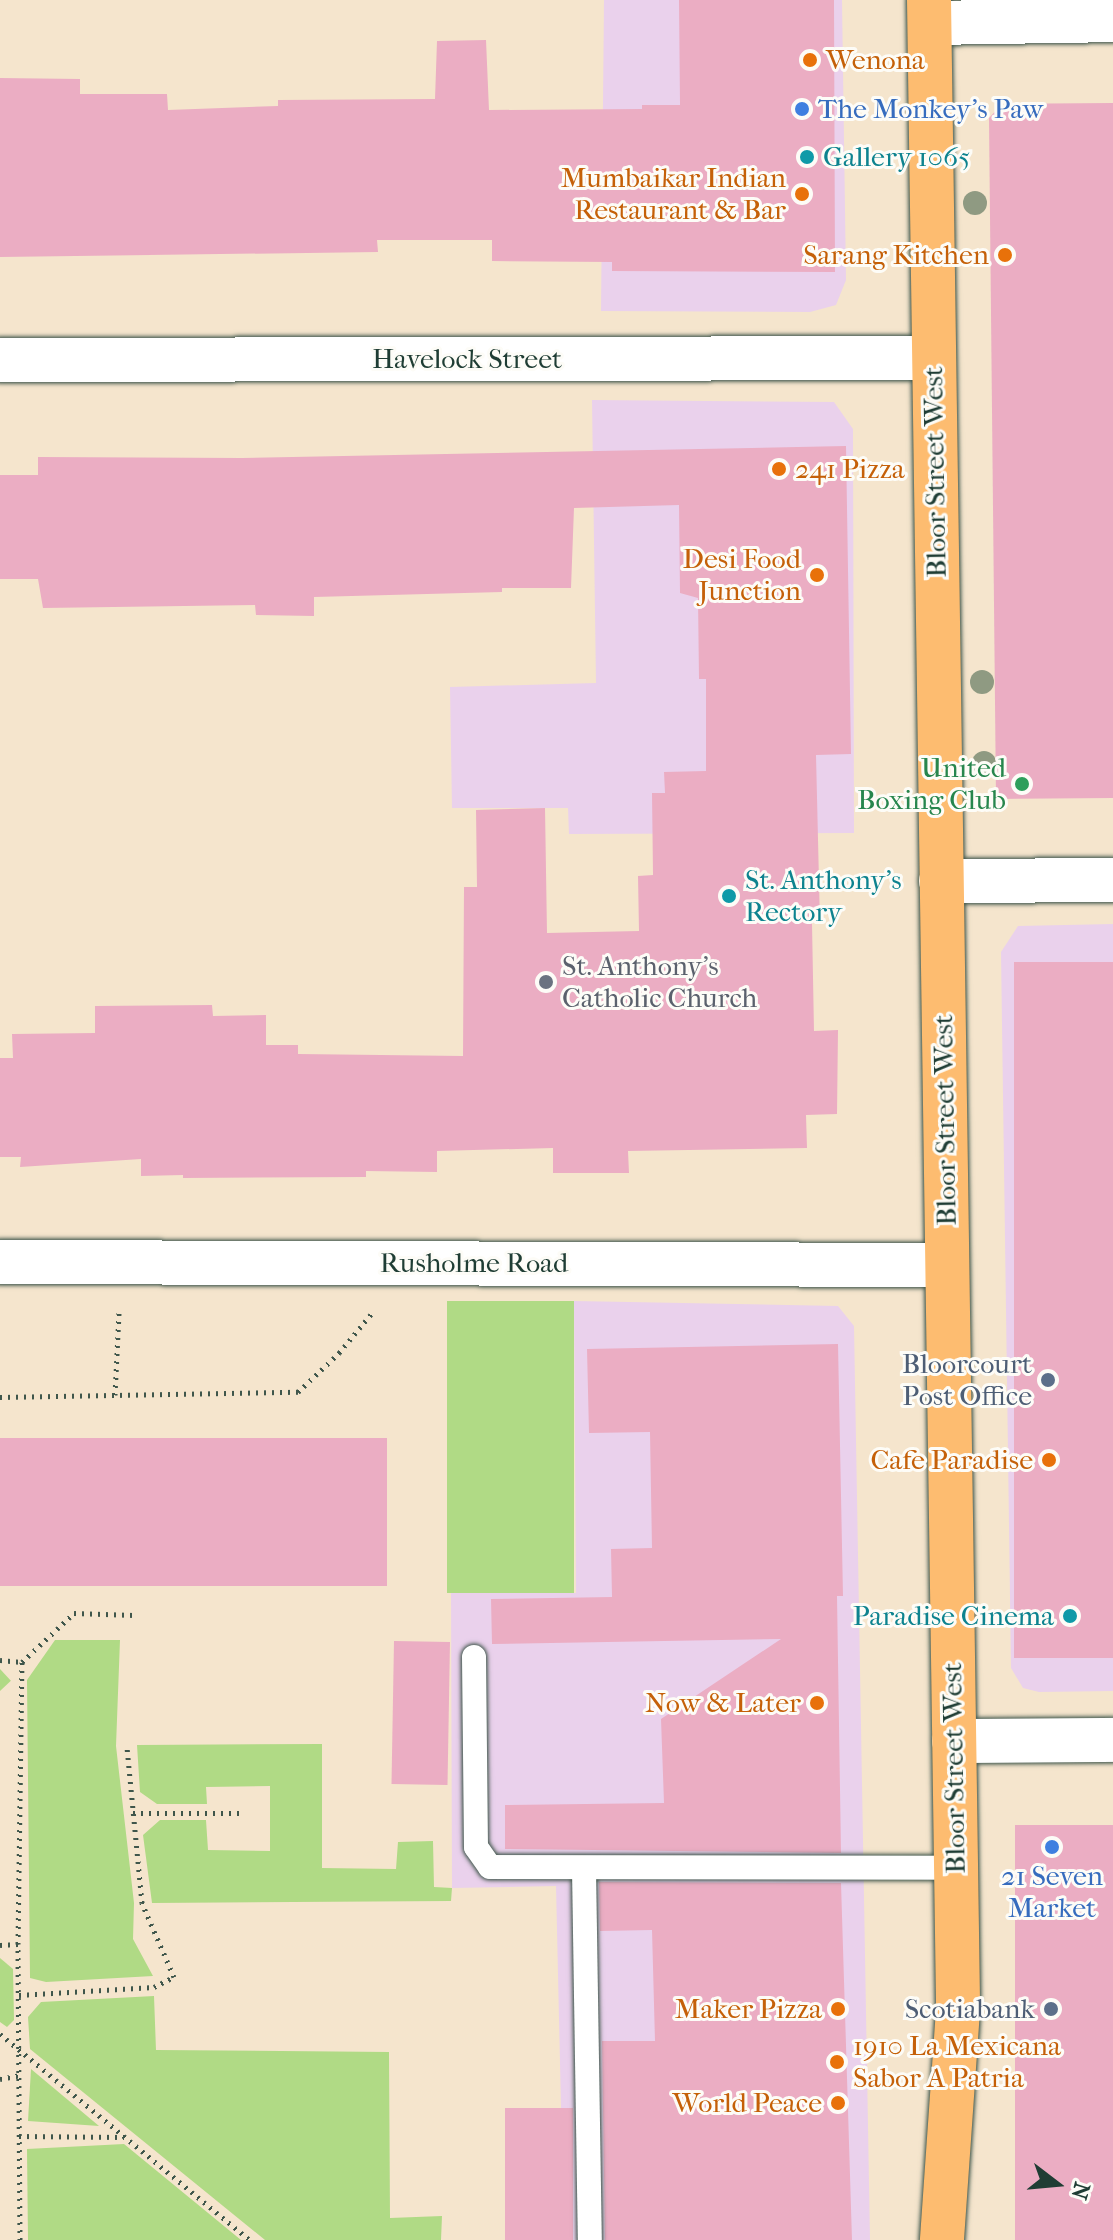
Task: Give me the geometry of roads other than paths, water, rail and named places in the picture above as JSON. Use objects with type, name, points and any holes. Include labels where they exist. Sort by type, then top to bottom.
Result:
[{"type":"main road","name":"Bloor Street West","points":[[930,11],[958,2010],[942,2240]]},
{"type":"street","points":[[930,11],[1113,20]]},
{"type":"street","name":"Havelock Street","points":[[0,360],[934,358]]},
{"type":"street","points":[[941,881],[1113,880]]},
{"type":"street","name":"Rusholme Road","points":[[0,1262],[947,1265]]},
{"type":"street","points":[[954,1741],[1113,1740]]},
{"type":"lane","points":[[474,1657],[476,1847],[490,1867],[956,1868]]},
{"type":"lane","points":[[584,1869],[590,2240]]},
{"type":"place","name":"Wenona","points":[[810,60]]},
{"type":"place","name":"The Monkey's Paw","points":[[802,109]]},
{"type":"place","name":"Gallery 1065","points":[[807,157]]},
{"type":"place","name":"Mumbaikar Indian Restaurant & Bar","points":[[802,194]]},
{"type":"place","name":"Sarang Kitchen","points":[[1005,255]]},
{"type":"place","name":"241 Pizza","points":[[779,469]]},
{"type":"place","name":"Desi Food Junction","points":[[817,575]]},
{"type":"place","name":"United Boxing Club","points":[[1022,784]]},
{"type":"place","name":"St. Anthony's Rectory","points":[[729,896]]},
{"type":"place","name":"St. Anthony's Catholic Church","points":[[546,982]]},
{"type":"place","name":"Bloorcourt Post Office","points":[[1048,1380]]},
{"type":"place","name":"Cafe Paradise","points":[[1049,1460]]},
{"type":"place","name":"Paradise Cinema","points":[[1070,1616]]},
{"type":"place","name":"Now & Later","points":[[817,1703]]},
{"type":"place","name":"21 Seven Market","points":[[1052,1847]]},
{"type":"place","name":"Maker Pizza","points":[[838,2009]]},
{"type":"place","name":"Scotiabank","points":[[1051,2009]]},
{"type":"place","name":"1910 La Mexicana Sabor A Patria","points":[[837,2062]]},
{"type":"place","name":"World Peace","points":[[838,2103]]}]
